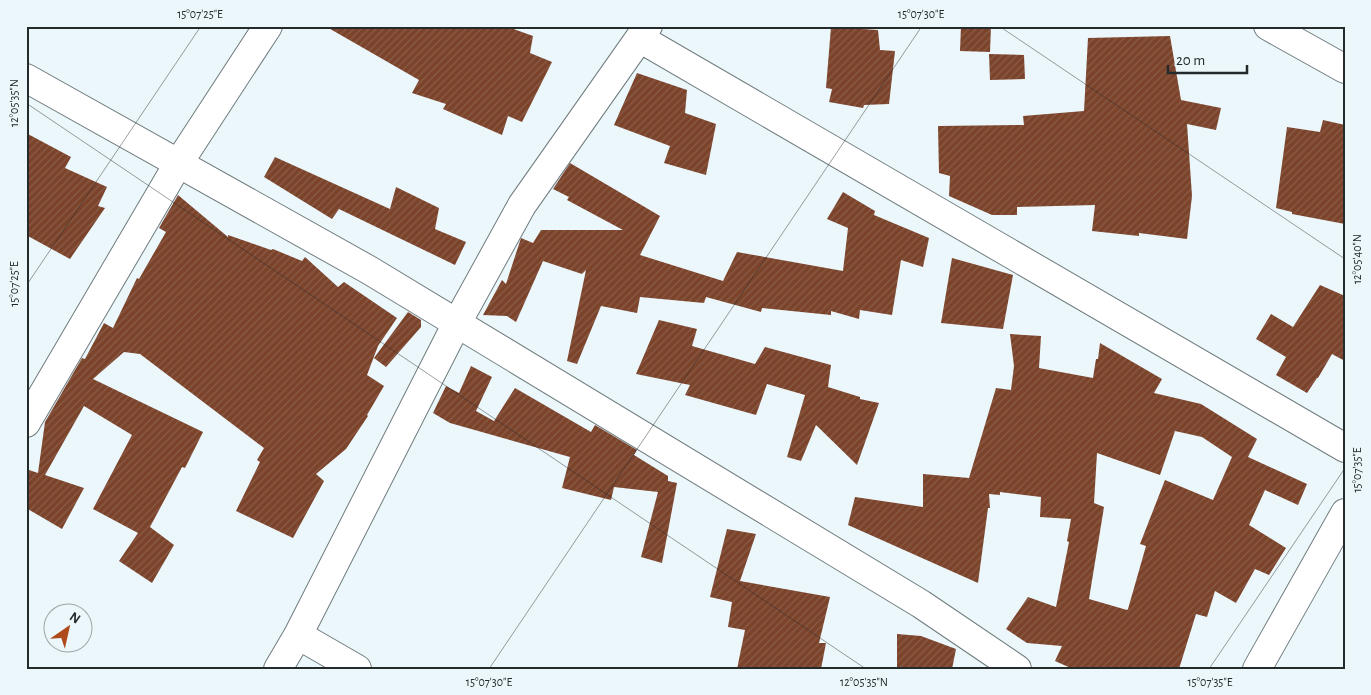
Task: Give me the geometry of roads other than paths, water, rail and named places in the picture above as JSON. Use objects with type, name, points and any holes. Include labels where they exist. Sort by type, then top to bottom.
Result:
[{"type":"street","points":[[26,423],[178,164],[268,26]]},
{"type":"street","points":[[1268,26],[1345,68]]},
{"type":"street","points":[[278,669],[298,635],[457,323],[522,205],[644,33],[1345,448]]},
{"type":"street","points":[[26,78],[369,270],[921,604],[1017,669]]},
{"type":"street","points":[[1257,669],[1345,513]]},
{"type":"street","points":[[298,635],[357,669]]}]
